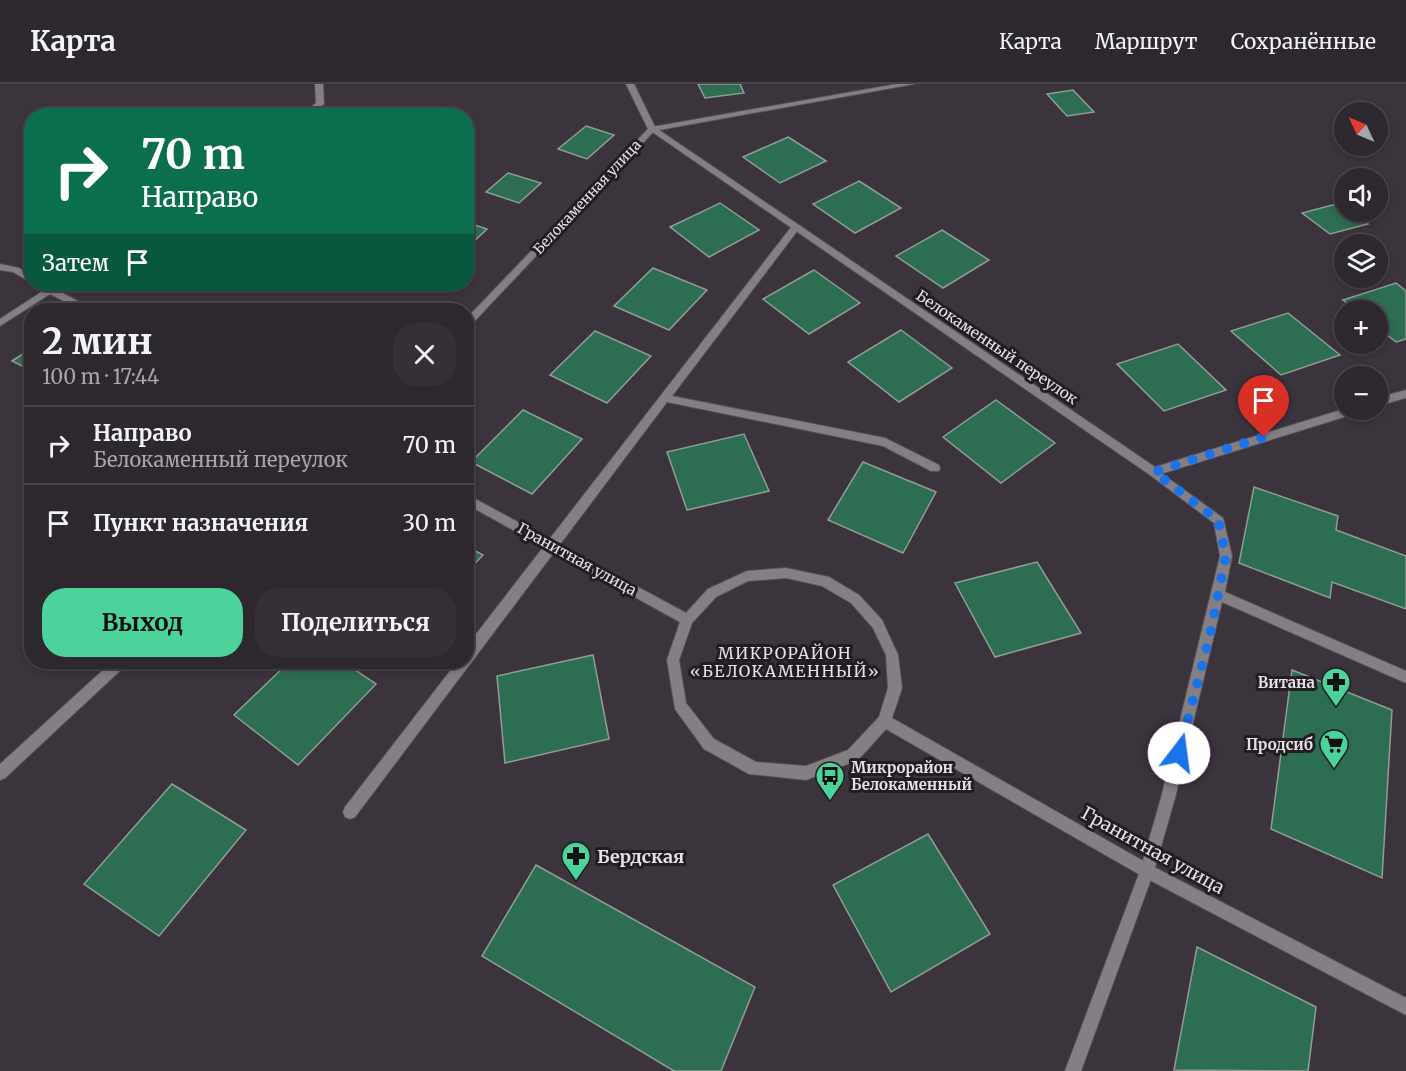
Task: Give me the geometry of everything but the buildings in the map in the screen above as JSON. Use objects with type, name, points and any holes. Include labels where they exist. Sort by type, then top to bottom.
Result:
[{"type":"street","points":[[314,108],[320,104],[319,84]]},
{"type":"street","points":[[630,84],[652,129]]},
{"type":"street","name":"Белокаменная улица","points":[[474,318],[652,129],[910,84]]},
{"type":"street","name":"Белокаменный переулок","points":[[652,129],[1154,472],[1218,520],[1226,556],[1147,871],[1073,1071]]},
{"type":"street","points":[[474,648],[795,228]]},
{"type":"street","points":[[0,267],[16,270],[24,275]]},
{"type":"street","points":[[30,303],[48,291],[74,303]]},
{"type":"street","points":[[0,323],[24,307]]},
{"type":"street","points":[[1388,399],[1406,394]]},
{"type":"street","points":[[665,398],[885,442],[935,468]]},
{"type":"street","points":[[1154,472],[1334,416]]},
{"type":"street","name":"Гранитная улица","points":[[474,502],[687,620]]},
{"type":"street","points":[[786,573],[825,581],[855,599],[878,624],[892,655],[895,688],[884,721],[853,755],[806,773],[754,769],[709,744],[680,705],[673,660],[687,620],[712,593],[747,576],[786,573]]},
{"type":"street","points":[[1218,595],[1406,677]]},
{"type":"street","points":[[0,773],[112,669]]},
{"type":"street","points":[[350,812],[458,669]]},
{"type":"street","name":"Гранитная улица","points":[[884,721],[1147,871],[1406,1007]]},
{"type":"place","name":"Витана","points":[[1336,708]]},
{"type":"place","name":"Продсиб","points":[[1334,770]]},
{"type":"place","name":"Микрорайон Белокаменный","points":[[830,802]]},
{"type":"place","name":"Бердская","points":[[576,882]]},
{"type":"district","name":"МИКРОРАЙОН «БЕЛОКАМЕННЫЙ»","points":[[785,662]]},
{"type":"route","points":[[1179,753],[1209,639],[1226,556],[1218,520],[1154,472],[1264,437]]}]
